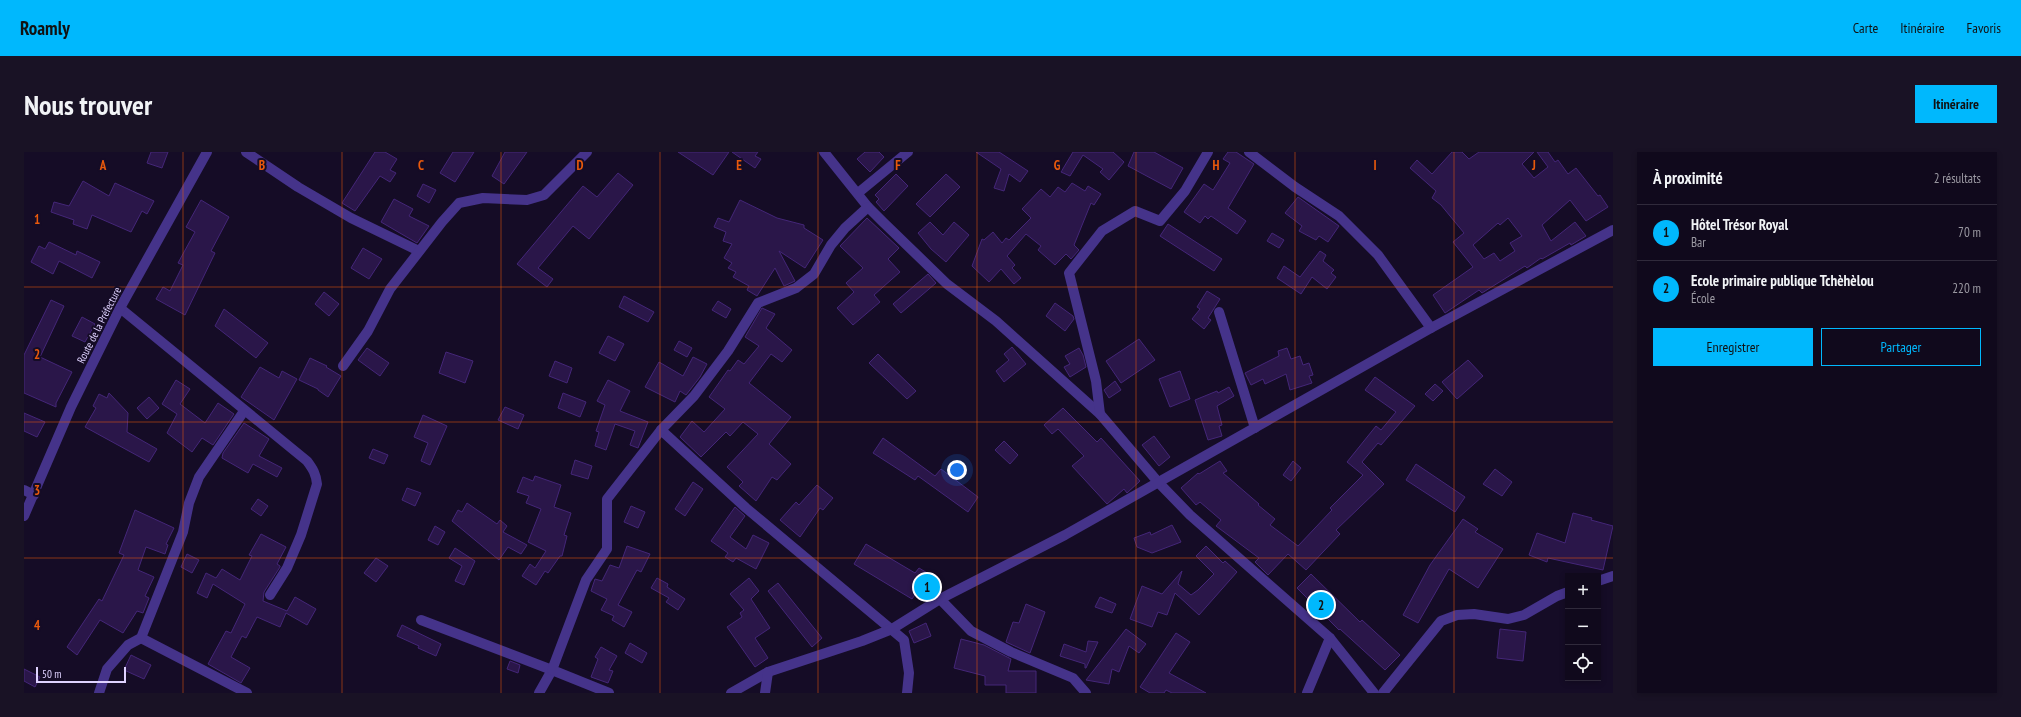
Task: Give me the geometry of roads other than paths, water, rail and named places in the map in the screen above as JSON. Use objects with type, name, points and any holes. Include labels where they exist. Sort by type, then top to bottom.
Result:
[{"type":"street","name":"Route de la Préfecture","points":[[24,516],[71,407],[120,308],[208,152]]},
{"type":"street","points":[[246,152],[298,187],[351,218],[419,251]]},
{"type":"street","points":[[343,366],[368,331],[390,289],[419,251],[459,204],[483,198],[527,200],[544,195],[587,152]]},
{"type":"street","points":[[824,152],[868,207],[947,284],[996,321],[1100,414],[1158,482],[1190,515],[1330,638],[1374,693]]},
{"type":"street","points":[[858,193],[908,152]]},
{"type":"street","points":[[1100,414],[1096,381],[1069,273],[1102,231],[1135,211],[1160,221],[1185,192],[1208,152]]},
{"type":"street","points":[[1249,152],[1295,187],[1339,216],[1378,255],[1431,328]]},
{"type":"street","points":[[539,693],[552,670],[586,580],[607,549],[607,499],[662,430],[694,396],[728,351],[758,303],[796,288],[814,274],[831,245],[845,228],[868,207]]},
{"type":"street","points":[[731,693],[768,672],[862,641],[892,629],[940,599],[1065,535],[1431,328],[1613,230]]},
{"type":"street","points":[[120,308],[307,461],[316,476],[317,484],[301,535],[287,568],[270,595]]},
{"type":"street","points":[[1219,312],[1255,428]]},
{"type":"street","points":[[99,693],[106,669],[128,645],[141,638],[183,532],[189,503],[199,477],[244,411]]},
{"type":"street","points":[[662,430],[746,508],[904,640],[909,673],[907,693]]},
{"type":"street","points":[[24,490],[34,495]]},
{"type":"street","points":[[1601,580],[1613,576]]},
{"type":"street","points":[[1383,693],[1441,621],[1457,615],[1474,614],[1508,619],[1524,615],[1557,596],[1565,593]]},
{"type":"street","points":[[940,599],[971,631],[987,641],[1073,678],[1086,693]]},
{"type":"street","points":[[421,620],[609,693]]},
{"type":"street","points":[[141,638],[247,693]]},
{"type":"street","points":[[1307,693],[1330,638]]},
{"type":"street","points":[[765,693],[768,672]]},
{"type":"place","name":"Hôtel Trésor Royal","points":[[927,587]]},
{"type":"place","name":"Ecole primaire publique Tchèhèlou","points":[[1321,605]]}]
